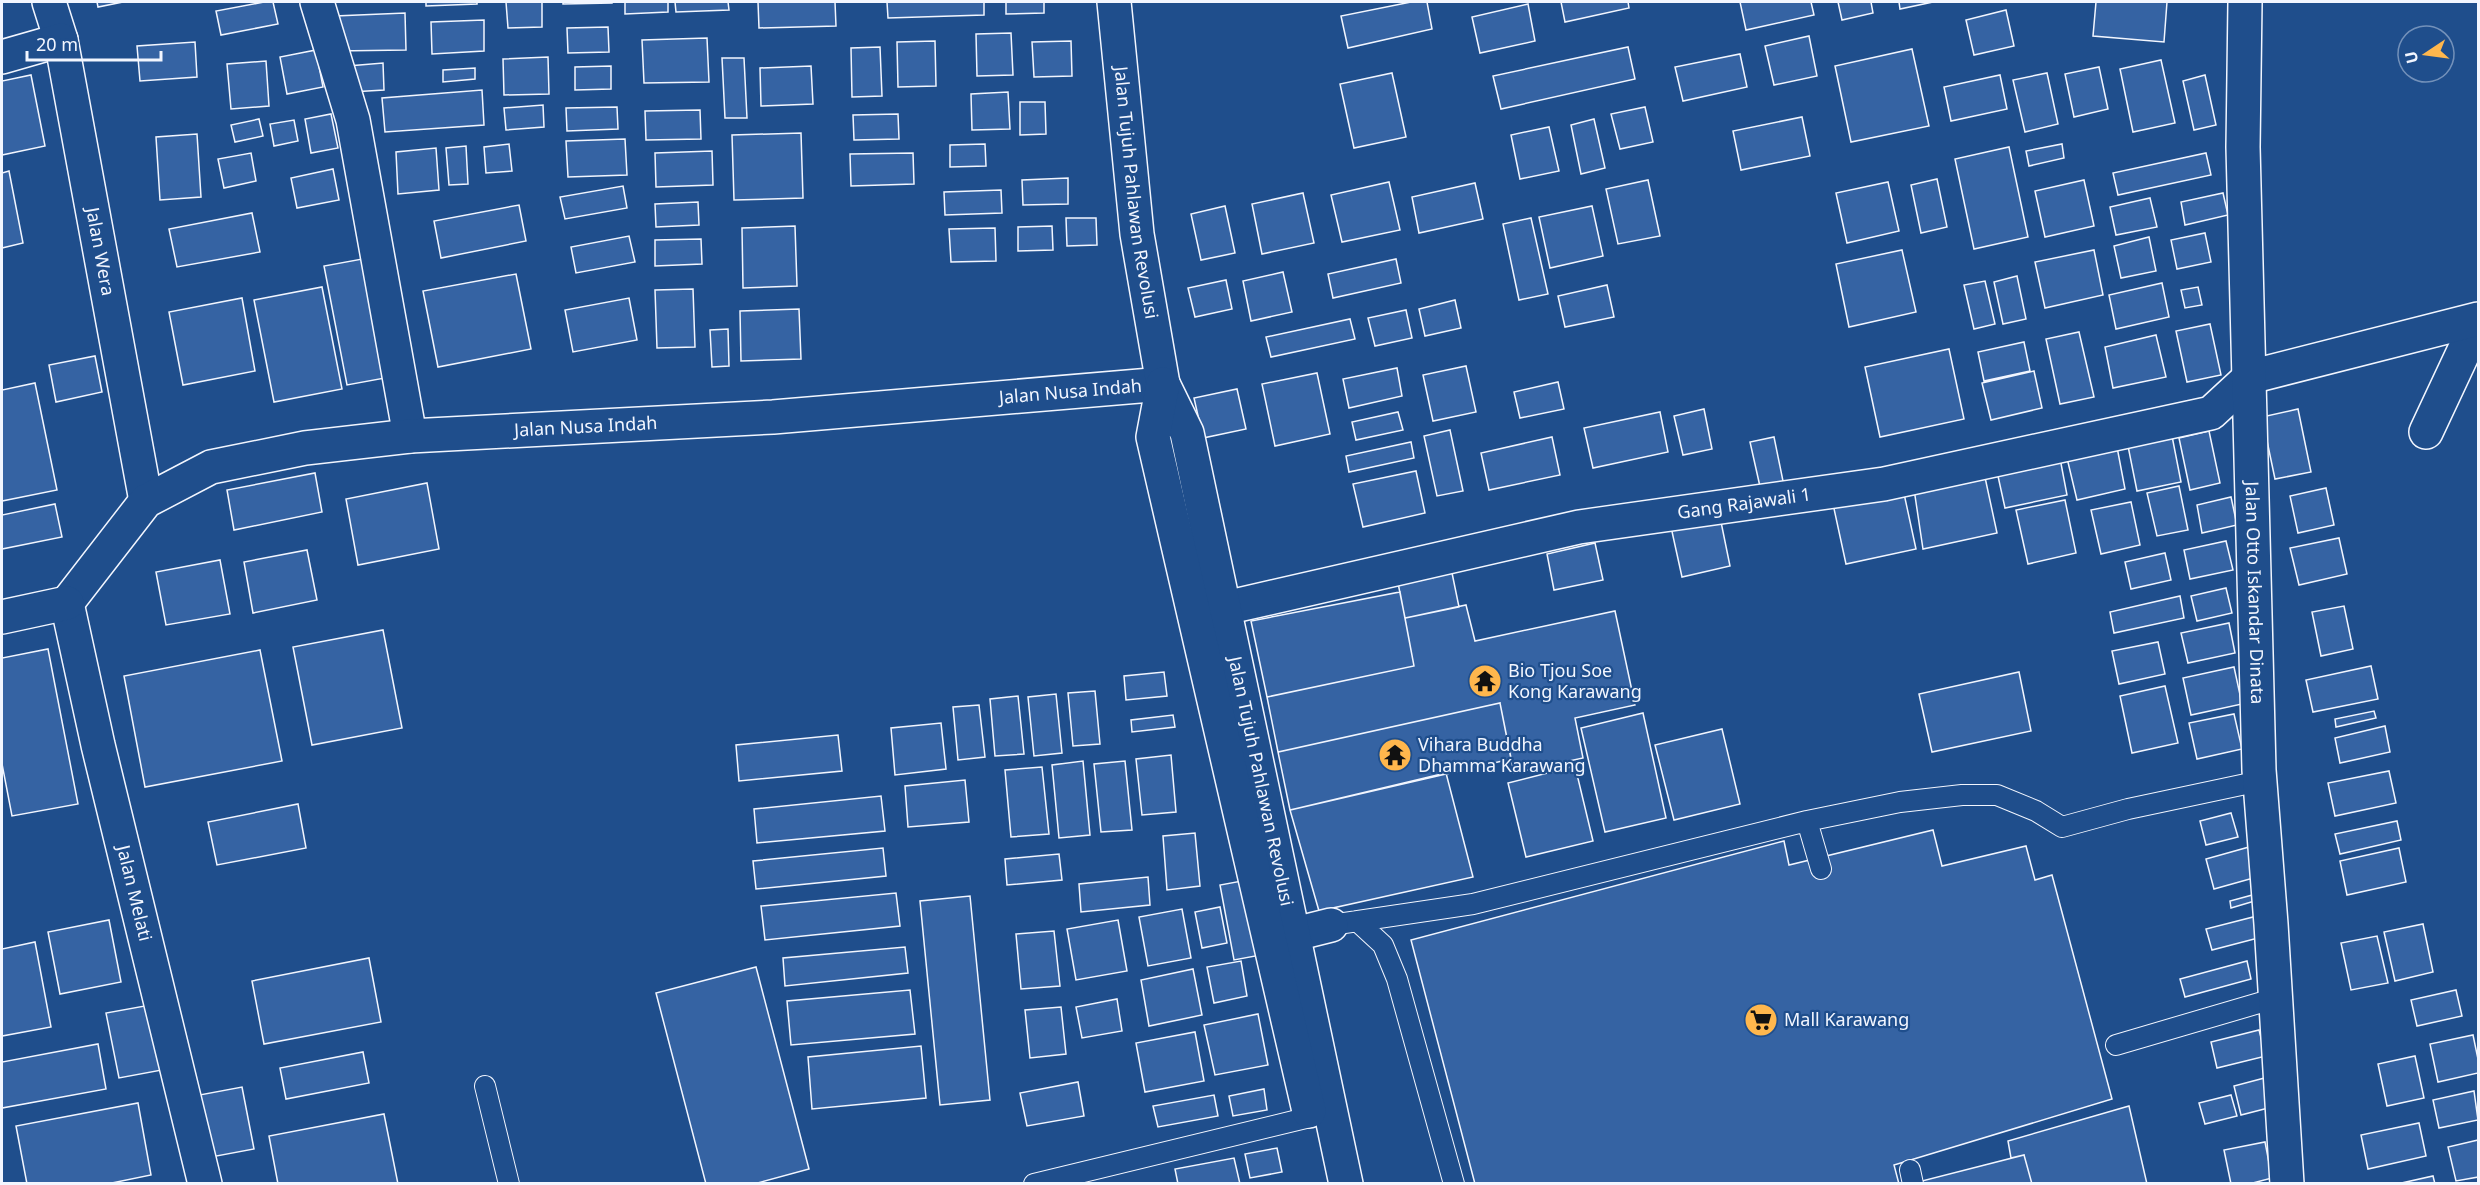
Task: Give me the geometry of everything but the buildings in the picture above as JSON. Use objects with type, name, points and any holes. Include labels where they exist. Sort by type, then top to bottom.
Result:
[{"type":"street","name":"Jalan Wera","points":[[49,2],[61,40],[146,501]]},
{"type":"street","points":[[317,2],[353,120],[410,436]]},
{"type":"street","name":"Jalan Tujuh Pahlawan Revolusi","points":[[1114,2],[1137,234],[1163,384],[1186,433],[1226,608],[1347,1184]]},
{"type":"street","name":"Jalan Otto Iskandar Dinata","points":[[2245,2],[2243,147],[2250,377],[2252,571],[2260,781],[2288,1184]]},
{"type":"street","points":[[2,57],[61,40]]},
{"type":"street","points":[[2250,377],[2478,320]]},
{"type":"street","points":[[2426,432],[2478,320]]},
{"type":"street","name":"Gang Rajawali 1","points":[[1226,608],[1579,527],[1884,484],[2211,413],[2250,377]]},
{"type":"street","name":"Jalan Nusa Indah","points":[[67,603],[146,501],[211,466],[305,448],[410,436],[773,417],[1163,384]]},
{"type":"street","name":"Jalan Tujuh Pahlawan Revolusi","points":[[1163,384],[1152,437],[1310,1117],[1323,1184]]},
{"type":"street","points":[[2,617],[67,603]]},
{"type":"street","name":"Jalan Melati","points":[[67,603],[98,745],[205,1184]]},
{"type":"street","points":[[1295,934],[1344,923]]},
{"type":"lane","points":[[1344,923],[1473,904],[1807,821],[1900,802],[1962,795],[1997,795],[2036,811],[2062,827],[2137,807],[2260,781]]},
{"type":"lane","points":[[1807,821],[1821,869]]},
{"type":"lane","points":[[1344,923],[1383,945],[1397,979],[1454,1184]]},
{"type":"lane","points":[[2116,1045],[2276,998]]},
{"type":"lane","points":[[485,1086],[509,1184]]},
{"type":"lane","points":[[1034,1184],[1310,1117]]},
{"type":"place","name":"Bio Tjou Soe Kong Karawang","points":[[1485,681]]},
{"type":"place","name":"Vihara Buddha Dhamma Karawang","points":[[1395,755]]},
{"type":"place","name":"Mall Karawang","points":[[1761,1020]]}]
